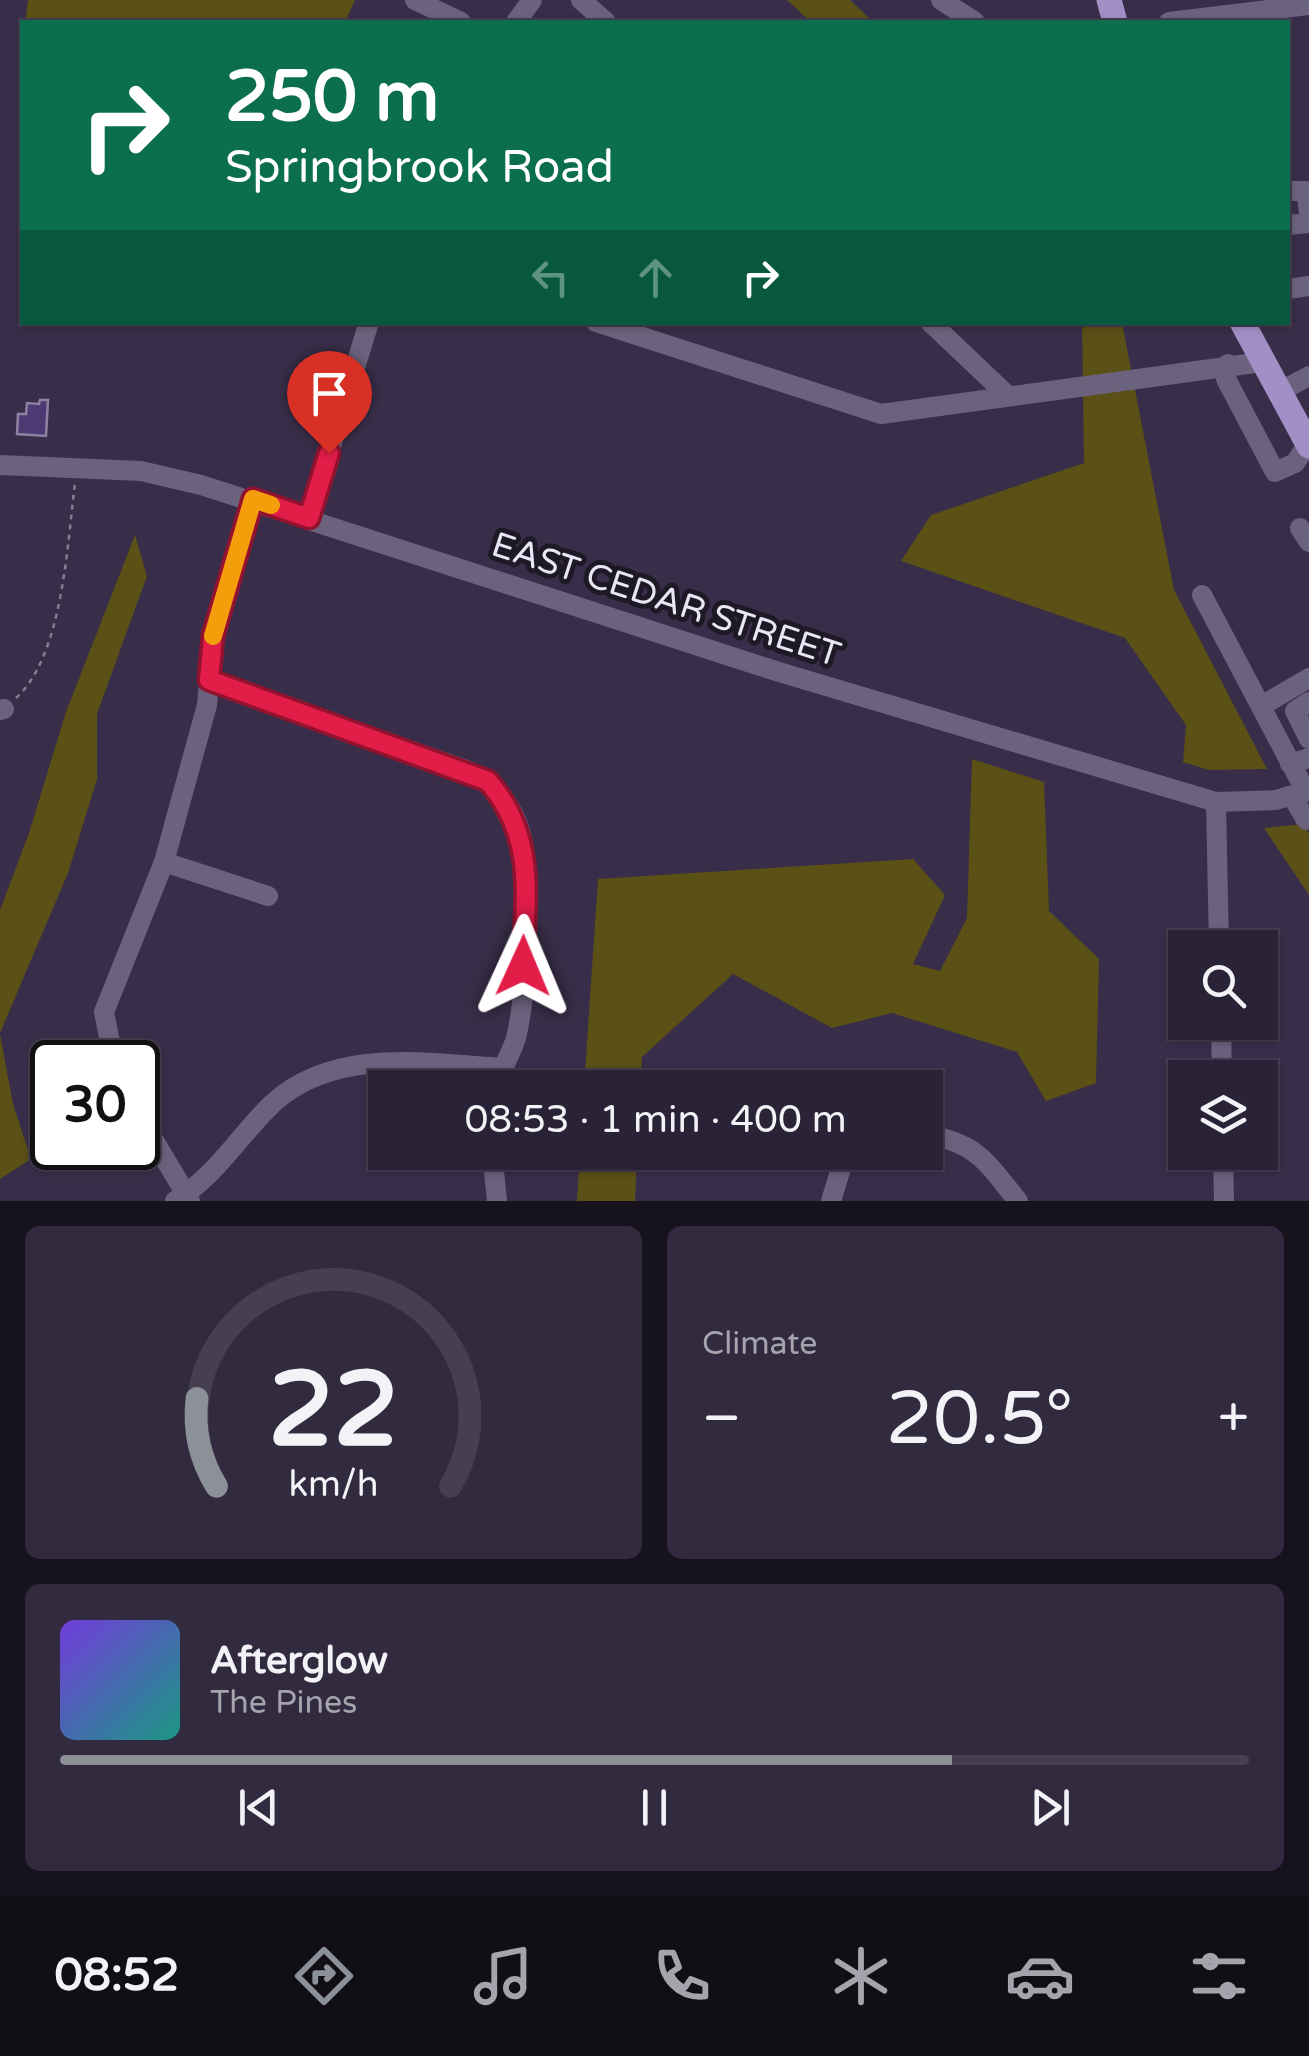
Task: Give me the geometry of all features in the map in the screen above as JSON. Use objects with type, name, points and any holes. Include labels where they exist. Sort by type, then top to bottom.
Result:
[{"type":"main road","points":[[1244,325],[1308,443]]},
{"type":"street","points":[[414,0],[458,20]]},
{"type":"street","points":[[581,0],[604,20]]},
{"type":"street","points":[[941,0],[961,20]]},
{"type":"street","points":[[1198,20],[1309,5]]},
{"type":"street","points":[[1290,191],[1306,190],[1309,212]]},
{"type":"street","points":[[309,518],[369,325]]},
{"type":"street","points":[[605,325],[882,414],[1262,362]]},
{"type":"street","points":[[933,325],[1008,394]]},
{"type":"street","points":[[1228,364],[1226,378],[1276,472],[1295,464],[1308,443]]},
{"type":"street","points":[[1279,392],[1309,376]]},
{"type":"street","name":"EAST CEDAR STREET","points":[[0,466],[76,467],[173,477],[253,499],[748,662],[1216,802],[1302,793]]},
{"type":"street","points":[[110,1040],[104,1012],[164,862],[206,705],[213,636],[253,499]]},
{"type":"street","points":[[1202,595],[1245,683],[1299,761],[1308,821]]},
{"type":"street","points":[[1262,705],[1309,678]]},
{"type":"street","points":[[209,680],[466,770],[488,781],[507,804],[520,829],[525,863],[522,1000],[515,1042],[503,1070]]},
{"type":"street","points":[[1309,702],[1295,710],[1309,739]]},
{"type":"street","points":[[1216,802],[1219,930]]},
{"type":"street","points":[[164,862],[268,896]]},
{"type":"street","points":[[160,1155],[184,1199],[205,1181],[274,1103],[300,1084],[340,1069],[387,1061],[446,1070]]},
{"type":"street","points":[[943,1137],[960,1140],[979,1154],[1018,1201]]},
{"type":"street","points":[[494,1170],[497,1201]]},
{"type":"street","points":[[831,1201],[840,1170]]},
{"type":"street","points":[[1223,1170],[1224,1201]]},
{"type":"path","points":[[2,709],[34,681],[53,627],[76,467]]},
{"type":"shaded area","points":[[28,0],[355,0],[346,20],[25,20]]},
{"type":"shaded area","points":[[787,0],[850,0],[871,20],[809,20]]},
{"type":"shaded area","points":[[1082,325],[1122,325],[1174,590],[1267,769],[1209,770],[1183,762],[1186,725],[1125,638],[901,561],[931,515],[1084,463]]},
{"type":"shaded area","points":[[135,535],[147,576],[97,714],[97,779],[68,873],[0,1033],[0,910],[29,833],[66,712]]},
{"type":"shaded area","points":[[972,759],[1044,782],[1049,911],[1099,959],[1096,1083],[1046,1101],[1017,1052],[892,1013],[832,1028],[733,974],[642,1057],[641,1070],[585,1070],[598,879],[913,859],[945,895],[913,964],[940,971],[967,918]]},
{"type":"shaded area","points":[[1303,824],[1309,833],[1309,895],[1264,828]]},
{"type":"shaded area","points":[[0,1034],[13,1104],[30,1160],[0,1179]]},
{"type":"shaded area","points":[[579,1170],[636,1170],[635,1201],[577,1201]]},
{"type":"building","points":[[40,400],[48,400],[46,436],[17,434],[18,414],[26,414],[27,403],[39,404]]},
{"type":"slow traffic","points":[[213,636],[253,499],[271,505]]},
{"type":"route","points":[[329,453],[309,518],[253,499],[213,636],[209,680],[488,781],[507,804],[520,829],[525,863],[523,966]]}]
